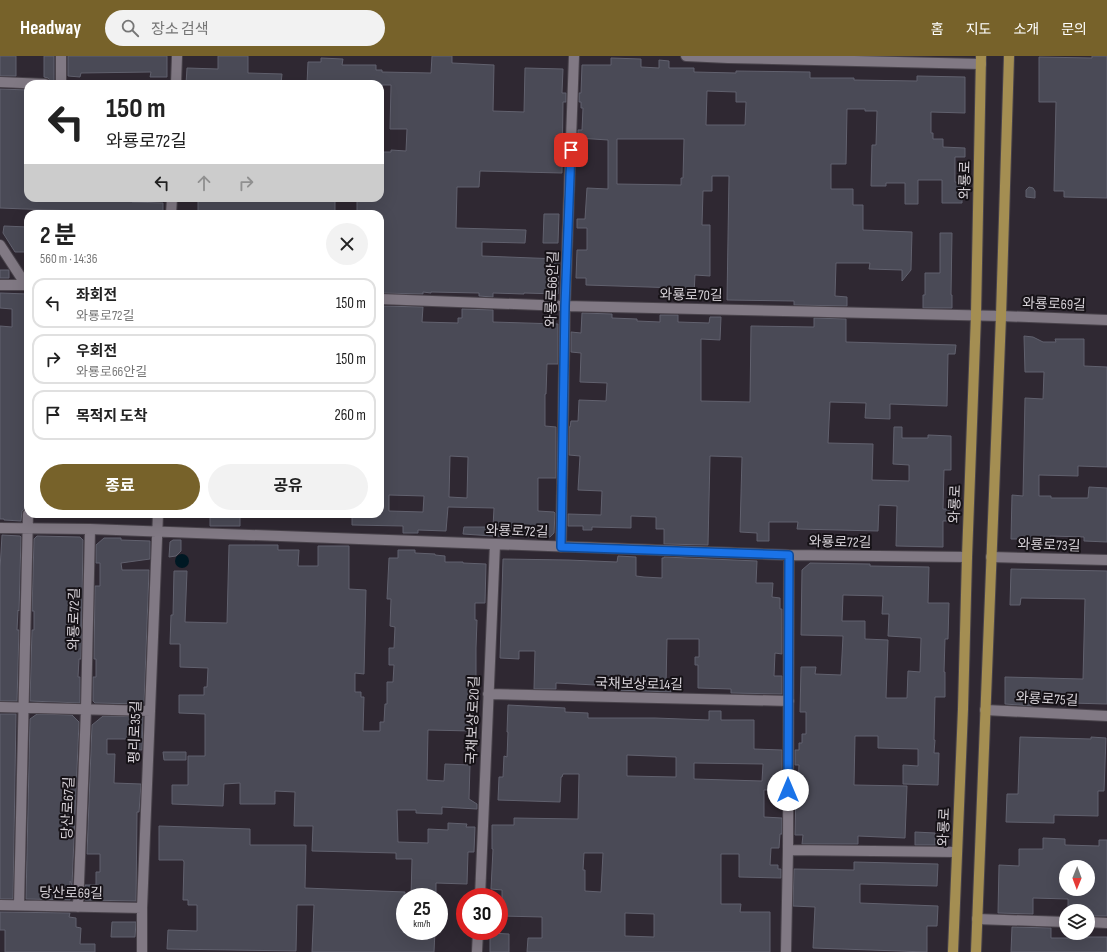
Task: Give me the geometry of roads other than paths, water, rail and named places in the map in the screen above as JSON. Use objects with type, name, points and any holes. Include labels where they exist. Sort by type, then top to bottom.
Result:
[{"type":"main road","points":[[976,952],[1001,316],[1009,56]]},
{"type":"main road","name":"와룡로","points":[[953,952],[963,709],[976,315],[981,60]]},
{"type":"street","points":[[61,56],[61,80]]},
{"type":"street","points":[[176,80],[177,56]]},
{"type":"street","name":"와룡로66안길","points":[[561,547],[565,306],[574,56]]},
{"type":"street","points":[[686,56],[728,58],[981,60]]},
{"type":"street","points":[[0,82],[24,83]]},
{"type":"street","points":[[0,245],[24,281]]},
{"type":"street","points":[[0,284],[24,285]]},
{"type":"street","name":"와룡로70길","points":[[384,299],[565,306],[1001,316]]},
{"type":"street","name":"와룡로69길","points":[[1001,316],[1107,320]]},
{"type":"street","points":[[19,905],[28,518]]},
{"type":"street","name":"평리로35길","points":[[142,952],[142,908],[158,518]]},
{"type":"street","name":"와룡로72길","points":[[0,528],[90,529],[789,555],[967,557]]},
{"type":"street","name":"와룡로72길","points":[[86,710],[90,529]]},
{"type":"street","name":"국채보상로20길","points":[[480,888],[495,544]]},
{"type":"street","points":[[786,952],[788,850],[789,555]]},
{"type":"street","name":"와룡로73길","points":[[991,557],[1107,560]]},
{"type":"street","name":"국채보상로14길","points":[[488,694],[788,702]]},
{"type":"street","points":[[0,707],[150,711]]},
{"type":"street","name":"당산로67길","points":[[78,907],[86,710]]},
{"type":"street","name":"와룡로75길","points":[[985,710],[1107,716]]},
{"type":"street","points":[[788,850],[957,852]]},
{"type":"street","name":"당산로69길","points":[[0,905],[142,908]]},
{"type":"street","points":[[977,919],[1059,922]]},
{"type":"street","points":[[1095,922],[1107,923]]},
{"type":"street","points":[[477,952],[478,940]]},
{"type":"water","points":[[179,554],[185,554],[189,558],[189,564],[185,568],[179,568],[175,564],[175,558]]}]
